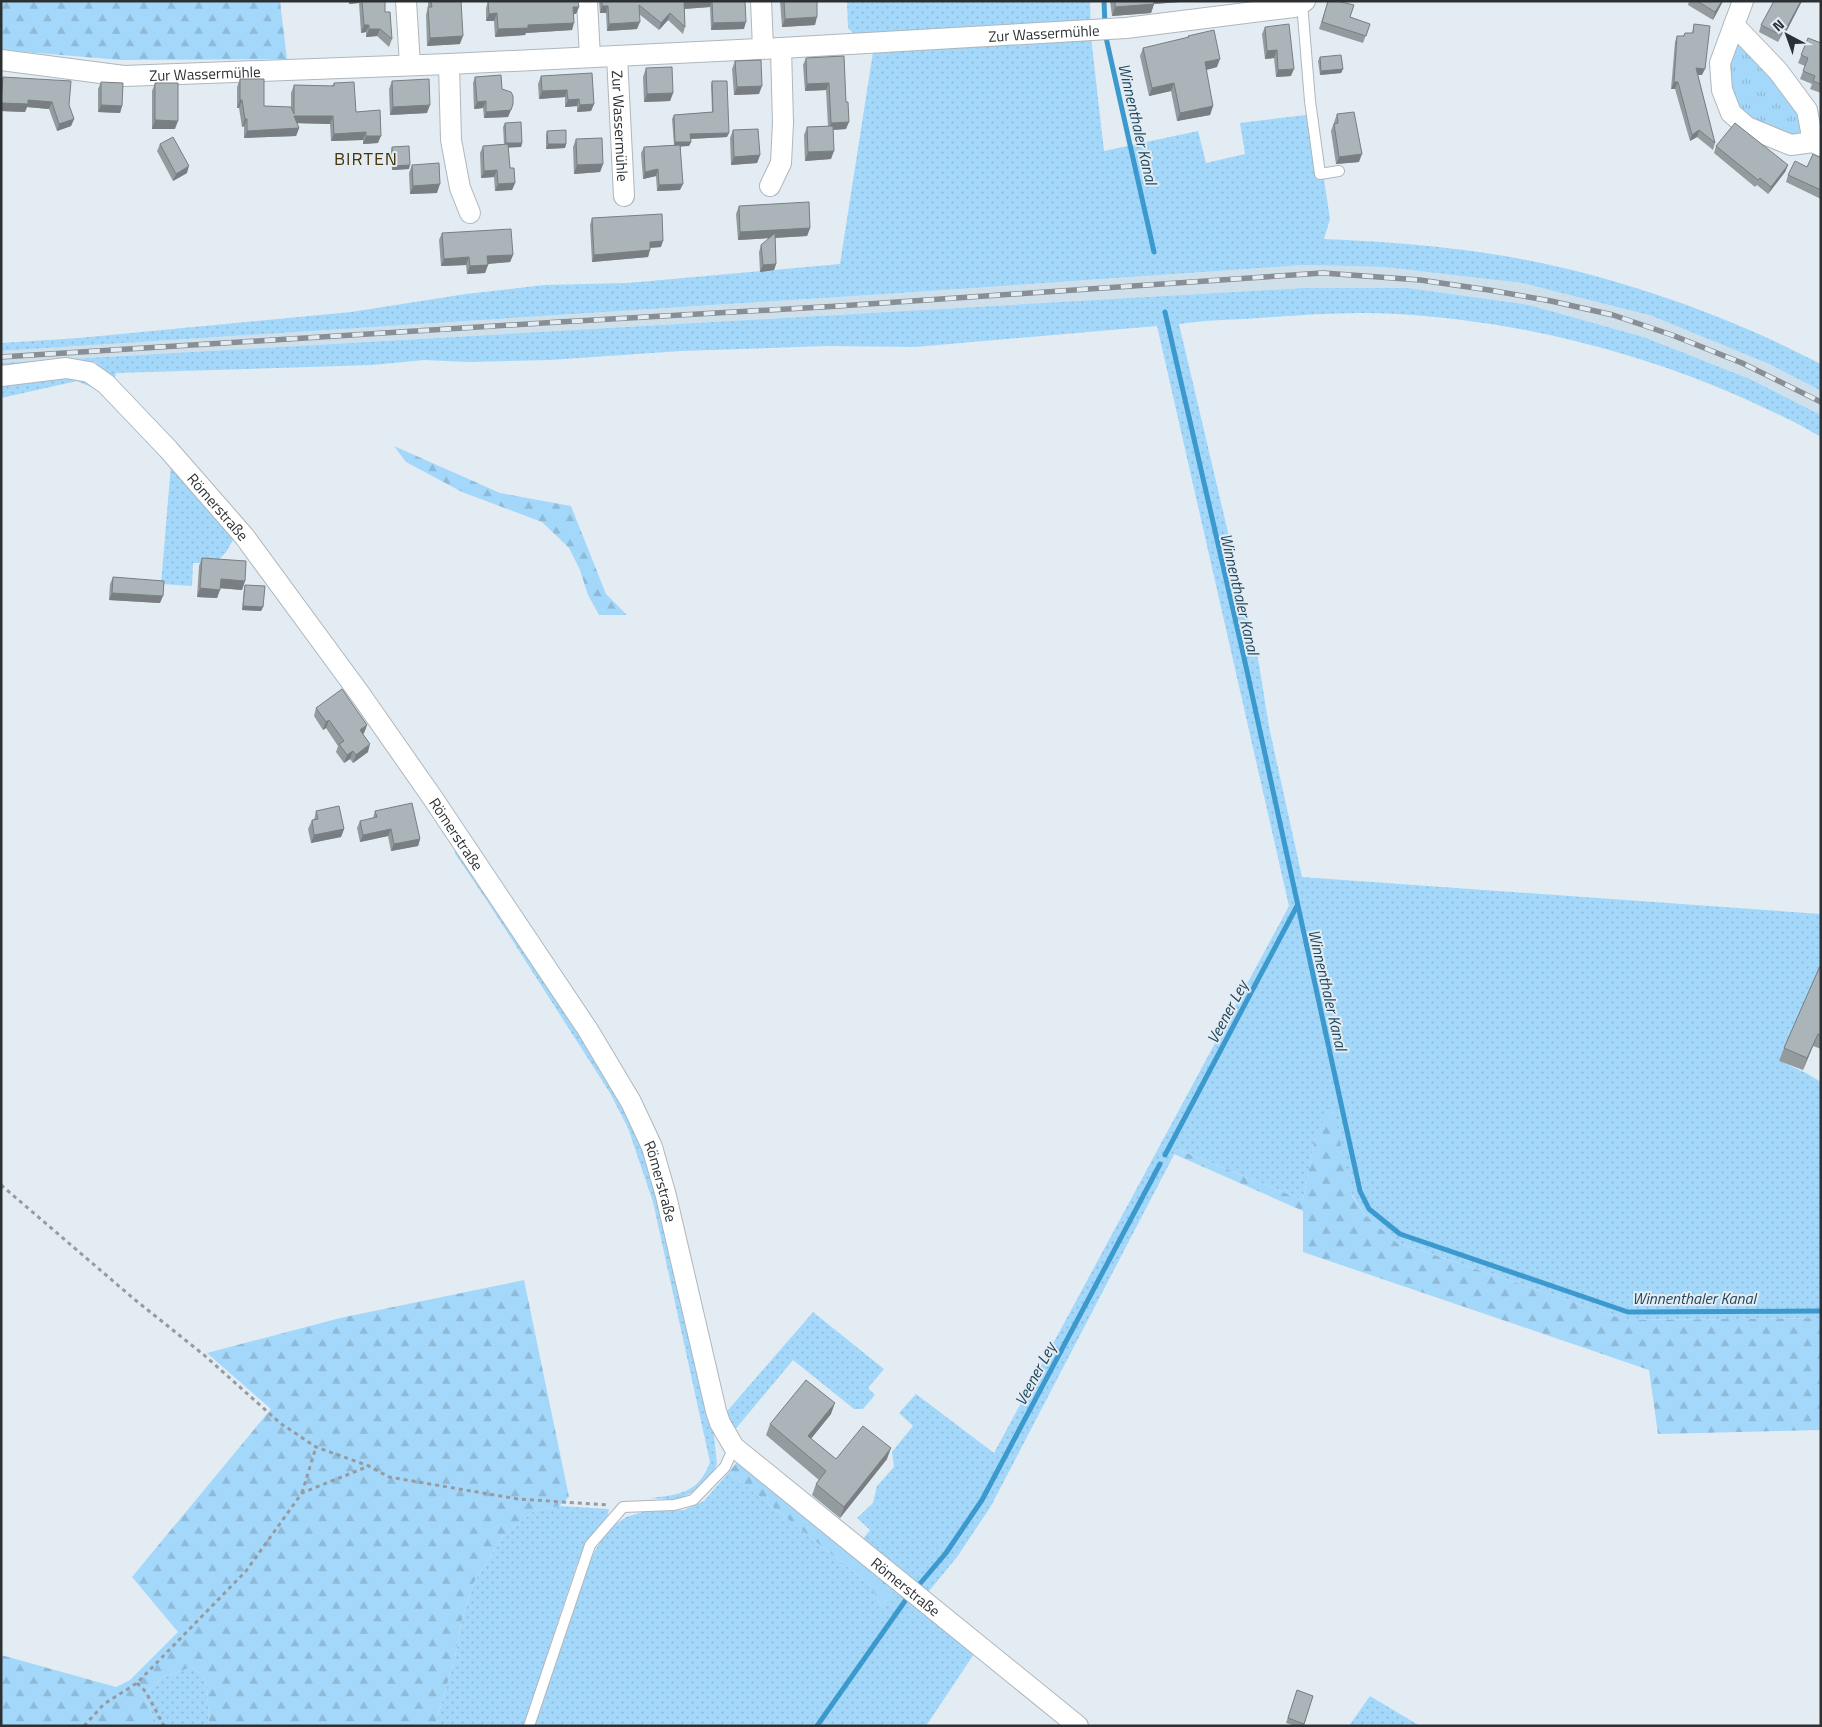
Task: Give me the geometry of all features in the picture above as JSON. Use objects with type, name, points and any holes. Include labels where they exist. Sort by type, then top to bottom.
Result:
[{"type":"street","points":[[406,1],[410,65]]},
{"type":"street","points":[[587,1],[590,57]]},
{"type":"street","points":[[760,1],[772,48],[783,123],[781,163],[770,186]]},
{"type":"street","points":[[1734,25],[1778,71],[1807,110],[1817,144],[1791,145],[1748,127],[1731,113],[1722,90],[1720,63],[1734,25],[1743,1]]},
{"type":"street","name":"Zur Wassermühle","points":[[1,60],[124,76],[448,64],[1126,28],[1227,16],[1294,6],[1303,2]]},
{"type":"street","name":"Zur Wassermühle","points":[[617,56],[624,196]]},
{"type":"street","points":[[448,64],[451,140],[460,188],[470,213]]},
{"type":"street","name":"Römerstraße","points":[[1,376],[66,368],[89,372],[106,384],[168,449],[244,536],[360,694],[432,797],[588,1030],[631,1102],[652,1147],[666,1196],[716,1411],[720,1424],[734,1447],[1078,1726]]},
{"type":"lane","points":[[1303,2],[1310,101],[1320,174],[1339,171]]},
{"type":"lane","points":[[529,1726],[590,1545],[624,1506],[674,1505],[693,1500],[725,1467],[734,1447]]},
{"type":"path","points":[[1,1185],[134,1299],[204,1355],[280,1423],[316,1448],[369,1466],[389,1477],[518,1499],[624,1506]]},
{"type":"path","points":[[84,1726],[104,1704],[137,1683],[246,1571],[302,1493],[316,1448]]},
{"type":"path","points":[[302,1493],[369,1466]]},
{"type":"path","points":[[137,1683],[146,1692],[164,1726]]},
{"type":"shaded area","points":[[1305,265],[1384,267],[1522,283],[1652,316],[1769,364],[1821,391],[1821,415],[1750,379],[1644,337],[1529,305],[1303,288],[1,363],[1,351]]},
{"type":"green space","points":[[1,1],[280,1],[287,59],[121,60],[1,50]]},
{"type":"green space","points":[[847,1],[1090,1],[1091,37],[1104,151],[1198,131],[1206,163],[1245,154],[1240,123],[1314,114],[1330,219],[1324,239],[1464,250],[1556,266],[1602,278],[1692,307],[1780,344],[1821,364],[1821,391],[1769,364],[1652,316],[1522,283],[1384,267],[1305,265],[1,351],[1,343],[79,338],[351,312],[466,294],[544,285],[628,283],[840,264],[873,52],[848,28]]},
{"type":"green space","points":[[1737,42],[1781,82],[1803,122],[1800,133],[1790,139],[1746,119],[1729,93],[1729,47]]},
{"type":"green space","points":[[1303,288],[1407,288],[1529,305],[1644,337],[1750,379],[1821,415],[1821,437],[1743,398],[1660,366],[1574,341],[1486,323],[1397,314],[1362,313],[1179,324],[1259,664],[1269,727],[1302,877],[1821,914],[1821,980],[1815,978],[1780,1061],[1821,1082],[1821,1318],[1626,1320],[1396,1242],[1365,1215],[1315,1138],[1303,1200],[1177,1149],[991,1506],[957,1557],[925,1596],[860,1543],[870,1530],[857,1518],[873,1503],[877,1486],[894,1467],[892,1452],[913,1426],[899,1413],[916,1394],[994,1453],[1289,906],[1157,326],[915,347],[827,346],[681,351],[550,360],[468,362],[424,360],[372,365],[116,373],[114,382],[95,362],[69,362],[1,370],[1,363]]},
{"type":"green space","points":[[68,374],[95,384],[103,392],[77,381],[1,398],[1,383]]},
{"type":"green space","points":[[394,446],[500,493],[571,506],[606,594],[627,615],[599,615],[588,595],[580,570],[569,548],[542,522],[462,492],[406,462]]},
{"type":"green space","points":[[171,465],[233,540],[226,552],[216,563],[193,563],[192,586],[161,584]]},
{"type":"green space","points":[[460,850],[564,1005],[637,1130],[653,1178],[713,1426],[717,1464],[711,1477],[697,1490],[677,1500],[650,1498],[679,1493],[694,1486],[700,1480],[710,1462],[653,1202],[628,1128],[610,1093],[454,852]]},
{"type":"green space","points":[[1332,1103],[1352,1196],[1365,1215],[1396,1242],[1626,1320],[1821,1318],[1821,1430],[1658,1434],[1649,1370],[1303,1252],[1303,1211],[1174,1154],[1177,1149],[1303,1200],[1315,1138]]},
{"type":"green space","points":[[524,1280],[569,1497],[559,1506],[534,1511],[504,1535],[474,1582],[461,1623],[455,1657],[435,1726],[209,1726],[207,1686],[204,1677],[192,1667],[163,1677],[142,1693],[158,1726],[1,1726],[1,1655],[116,1687],[130,1680],[178,1632],[132,1577],[271,1409],[207,1353],[340,1318]]},
{"type":"green space","points":[[813,1312],[884,1369],[868,1388],[875,1395],[863,1409],[854,1409],[793,1360],[733,1432],[723,1416]]},
{"type":"green space","points":[[738,1461],[894,1589],[882,1607],[869,1584],[729,1472]]},
{"type":"green space","points":[[729,1472],[869,1584],[882,1607],[894,1589],[974,1654],[926,1726],[533,1726],[587,1564],[607,1531],[626,1517],[643,1512],[684,1510],[704,1501]]},
{"type":"green space","points":[[559,1506],[609,1509],[608,1515],[587,1541],[576,1567],[523,1726],[435,1726],[455,1657],[461,1623],[474,1582],[504,1535],[534,1511]]},
{"type":"green space","points":[[192,1667],[204,1677],[207,1686],[209,1726],[158,1726],[142,1693],[163,1677]]},
{"type":"green space","points":[[1370,1696],[1420,1726],[1349,1726]]},
{"type":"building","points":[[362,1],[385,1],[385,12],[390,12],[392,39],[380,29],[369,29],[369,25],[364,25]]},
{"type":"building","points":[[431,1],[461,1],[463,36],[430,38],[428,7],[432,7]]},
{"type":"building","points":[[488,1],[578,1],[579,7],[573,7],[574,23],[528,25],[528,28],[498,29],[497,13],[489,14]]},
{"type":"building","points":[[602,1],[694,1],[684,2],[685,27],[670,13],[661,23],[639,5],[640,22],[609,24],[608,6],[602,6]]},
{"type":"building","points":[[712,1],[745,1],[746,22],[713,23]]},
{"type":"building","points":[[784,1],[817,1],[817,17],[785,19]]},
{"type":"building","points":[[1115,1],[1154,1],[1154,4],[1115,7]]},
{"type":"building","points":[[1328,1],[1354,5],[1350,17],[1370,24],[1366,36],[1322,22]]},
{"type":"building","points":[[1697,1],[1722,1],[1715,12]]},
{"type":"building","points":[[1774,1],[1801,1],[1781,35],[1761,25]]},
{"type":"building","points":[[1289,24],[1294,69],[1278,70],[1277,50],[1267,51],[1265,27]]},
{"type":"building","points":[[1694,24],[1710,26],[1705,69],[1696,68],[1715,143],[1699,130],[1692,135],[1678,82],[1674,82],[1677,36],[1693,33]]},
{"type":"building","points":[[1214,30],[1220,59],[1205,62],[1213,106],[1180,113],[1174,83],[1152,88],[1143,48]]},
{"type":"building","points":[[1808,38],[1821,43],[1821,84],[1813,81],[1815,76],[1803,71],[1808,58],[1801,55]]},
{"type":"building","points":[[1341,55],[1343,69],[1321,71],[1320,57]]},
{"type":"building","points":[[844,56],[849,122],[831,123],[829,83],[807,84],[806,58]]},
{"type":"building","points":[[761,60],[762,86],[737,87],[735,61]]},
{"type":"building","points":[[672,67],[673,93],[647,94],[646,68]]},
{"type":"building","points":[[592,73],[594,104],[580,105],[579,99],[568,100],[567,90],[542,91],[541,76]]},
{"type":"building","points":[[501,75],[502,89],[511,92],[513,96],[511,110],[486,112],[486,101],[477,102],[475,77]]},
{"type":"building","points":[[3,77],[71,81],[69,105],[74,119],[59,124],[52,102],[28,100],[28,104],[1,103]]},
{"type":"building","points":[[240,79],[264,79],[264,106],[291,107],[294,114],[294,85],[334,86],[334,83],[354,82],[356,112],[380,110],[381,136],[366,136],[366,132],[334,134],[333,116],[294,116],[299,128],[247,131],[247,119],[245,119],[242,100],[240,100]]},
{"type":"building","points":[[429,79],[430,105],[393,107],[392,81]]},
{"type":"building","points":[[712,81],[727,81],[729,133],[690,134],[691,142],[675,142],[674,115],[713,112]]},
{"type":"building","points":[[101,82],[123,83],[122,106],[101,105]]},
{"type":"building","points":[[155,83],[178,83],[178,121],[155,120]]},
{"type":"building","points":[[1354,112],[1362,154],[1339,157],[1334,124],[1338,123],[1337,114]]},
{"type":"building","points":[[521,122],[522,143],[506,143],[505,123]]},
{"type":"building","points":[[1735,123],[1788,165],[1771,187],[1760,178],[1758,180],[1716,146]]},
{"type":"building","points":[[833,126],[834,151],[808,152],[807,127]]},
{"type":"building","points":[[758,129],[760,155],[734,157],[733,130]]},
{"type":"building","points":[[566,130],[566,144],[548,144],[547,131]]},
{"type":"building","points":[[173,137],[189,166],[176,174],[160,144]]},
{"type":"building","points":[[602,138],[603,164],[577,165],[576,139]]},
{"type":"building","points":[[508,144],[510,168],[514,168],[515,183],[498,184],[497,170],[484,171],[483,146]]},
{"type":"building","points":[[680,145],[683,184],[659,185],[658,169],[645,172],[644,147]]},
{"type":"building","points":[[409,146],[410,165],[393,166],[392,147]]},
{"type":"building","points":[[1813,154],[1821,158],[1821,190],[1788,175],[1795,161],[1807,167]]},
{"type":"building","points":[[439,163],[440,184],[413,186],[412,165]]},
{"type":"building","points":[[809,202],[810,228],[740,232],[739,206]]},
{"type":"building","points":[[662,214],[663,241],[650,242],[650,250],[594,255],[592,218]]},
{"type":"building","points":[[511,229],[513,255],[487,256],[488,265],[470,266],[469,257],[444,259],[442,233]]},
{"type":"building","points":[[775,233],[776,264],[763,265],[761,245]]},
{"type":"building","points":[[202,558],[246,561],[245,581],[221,579],[220,590],[200,588]]},
{"type":"building","points":[[113,577],[164,581],[163,596],[112,593]]},
{"type":"building","points":[[245,585],[265,586],[263,607],[243,606]]},
{"type":"building","points":[[342,689],[367,725],[360,730],[370,744],[356,755],[353,751],[347,755],[339,744],[344,741],[329,720],[326,722],[316,708]]},
{"type":"building","points":[[412,803],[420,839],[394,844],[391,829],[363,835],[360,821],[377,817],[375,811]]},
{"type":"building","points":[[339,806],[344,829],[314,835],[312,820],[318,819],[316,811]]},
{"type":"building","points":[[1820,966],[1821,1035],[1818,1034],[1807,1058],[1784,1048]]},
{"type":"building","points":[[806,1380],[835,1403],[808,1436],[836,1459],[863,1426],[891,1448],[844,1507],[816,1484],[826,1471],[770,1424]]},
{"type":"building","points":[[1297,1690],[1313,1696],[1304,1724],[1288,1718]]},
{"type":"waterway","name":"Winnenthaler Kanal","points":[[1104,1],[1105,25]]},
{"type":"waterway","name":"Winnenthaler Kanal","points":[[1105,33],[1154,252]]},
{"type":"waterway","name":"Winnenthaler Kanal","points":[[1165,312],[1245,662],[1360,1191],[1369,1209],[1400,1234],[1628,1312],[1821,1311]]},
{"type":"waterway","name":"Veener Ley","points":[[1165,1155],[1297,906]]},
{"type":"waterway","name":"Veener Ley","points":[[918,1586],[946,1553],[982,1500],[1160,1164]]},
{"type":"waterway","name":"Veener Ley","points":[[817,1726],[905,1601]]},
{"type":"railway","points":[[1,357],[839,306],[1323,273],[1420,280],[1551,301],[1613,315],[1672,335],[1742,363],[1821,402]]},
{"type":"district","name":"BIRTEN","points":[[366,158]]}]
